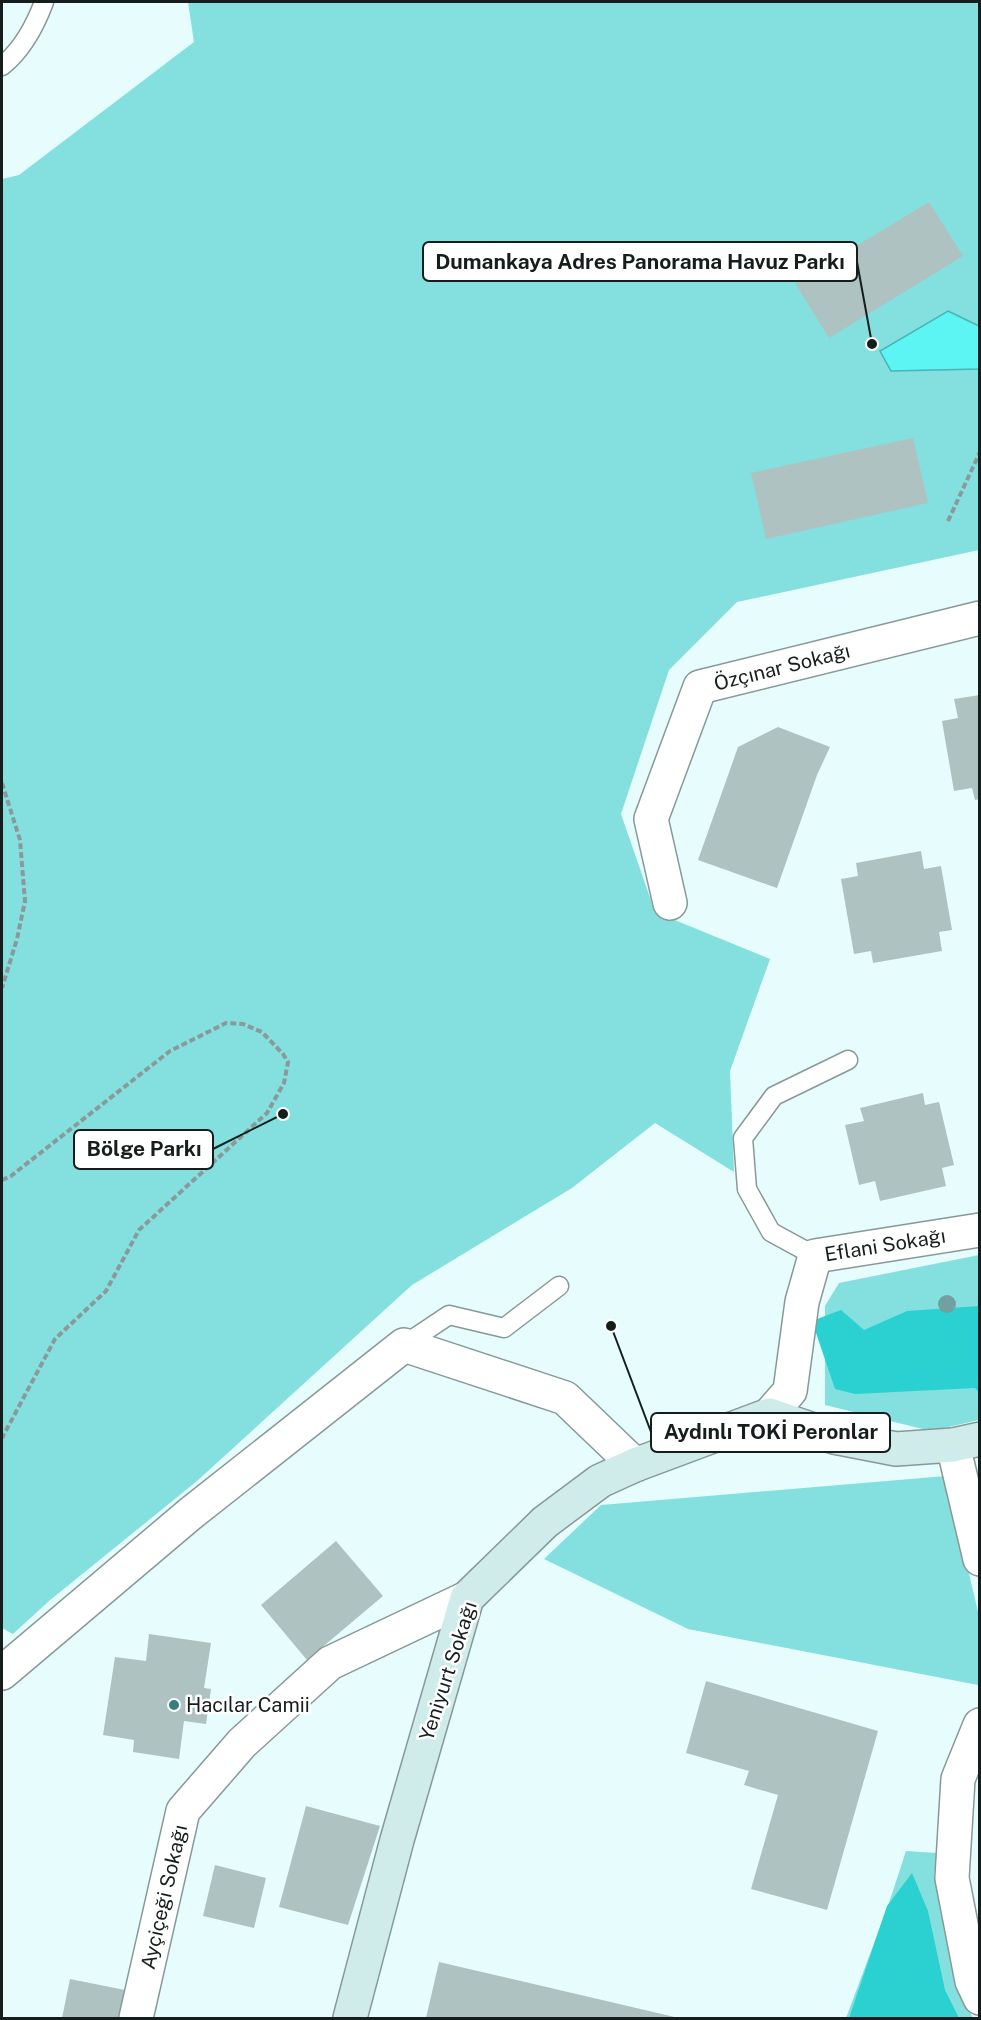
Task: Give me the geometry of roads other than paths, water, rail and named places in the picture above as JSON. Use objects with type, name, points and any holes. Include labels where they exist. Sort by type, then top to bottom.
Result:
[{"type":"street","name":"Özçınar Sokağı","points":[[670,903],[651,819],[700,687],[980,618]]},
{"type":"street","name":"Eflani Sokağı","points":[[769,1415],[790,1390],[802,1302],[815,1256],[980,1230]]},
{"type":"street","points":[[2,1673],[190,1514],[404,1346],[565,1398],[635,1465]]},
{"type":"street","points":[[769,1415],[834,1437],[896,1449],[966,1442],[980,1559]]},
{"type":"street","name":"Yeniyurt Sokağı","points":[[350,2019],[467,1598],[545,1522],[600,1481],[635,1465],[769,1415]]},
{"type":"street","name":"Ayçiçeği Sokağı","points":[[136,2019],[183,1810],[242,1743],[330,1663],[467,1598]]},
{"type":"street","points":[[980,1725],[958,1779],[952,1878],[972,1981],[980,1998]]},
{"type":"lane","points":[[2,66],[12,58],[37,22],[44,2]]},
{"type":"lane","points":[[815,1256],[771,1232],[747,1189],[743,1138],[774,1096],[848,1060]]},
{"type":"lane","points":[[404,1346],[449,1315],[504,1328],[559,1286]]},
{"type":"place","name":"Dumankaya Adres Panorama Havuz Parkı","points":[[872,344]]},
{"type":"place","name":"Bölge Parkı","points":[[283,1114]]},
{"type":"place","name":"Aydınlı TOKİ Peronlar","points":[[611,1326]]},
{"type":"place","name":"Hacılar Camii","points":[[174,1705]]}]
